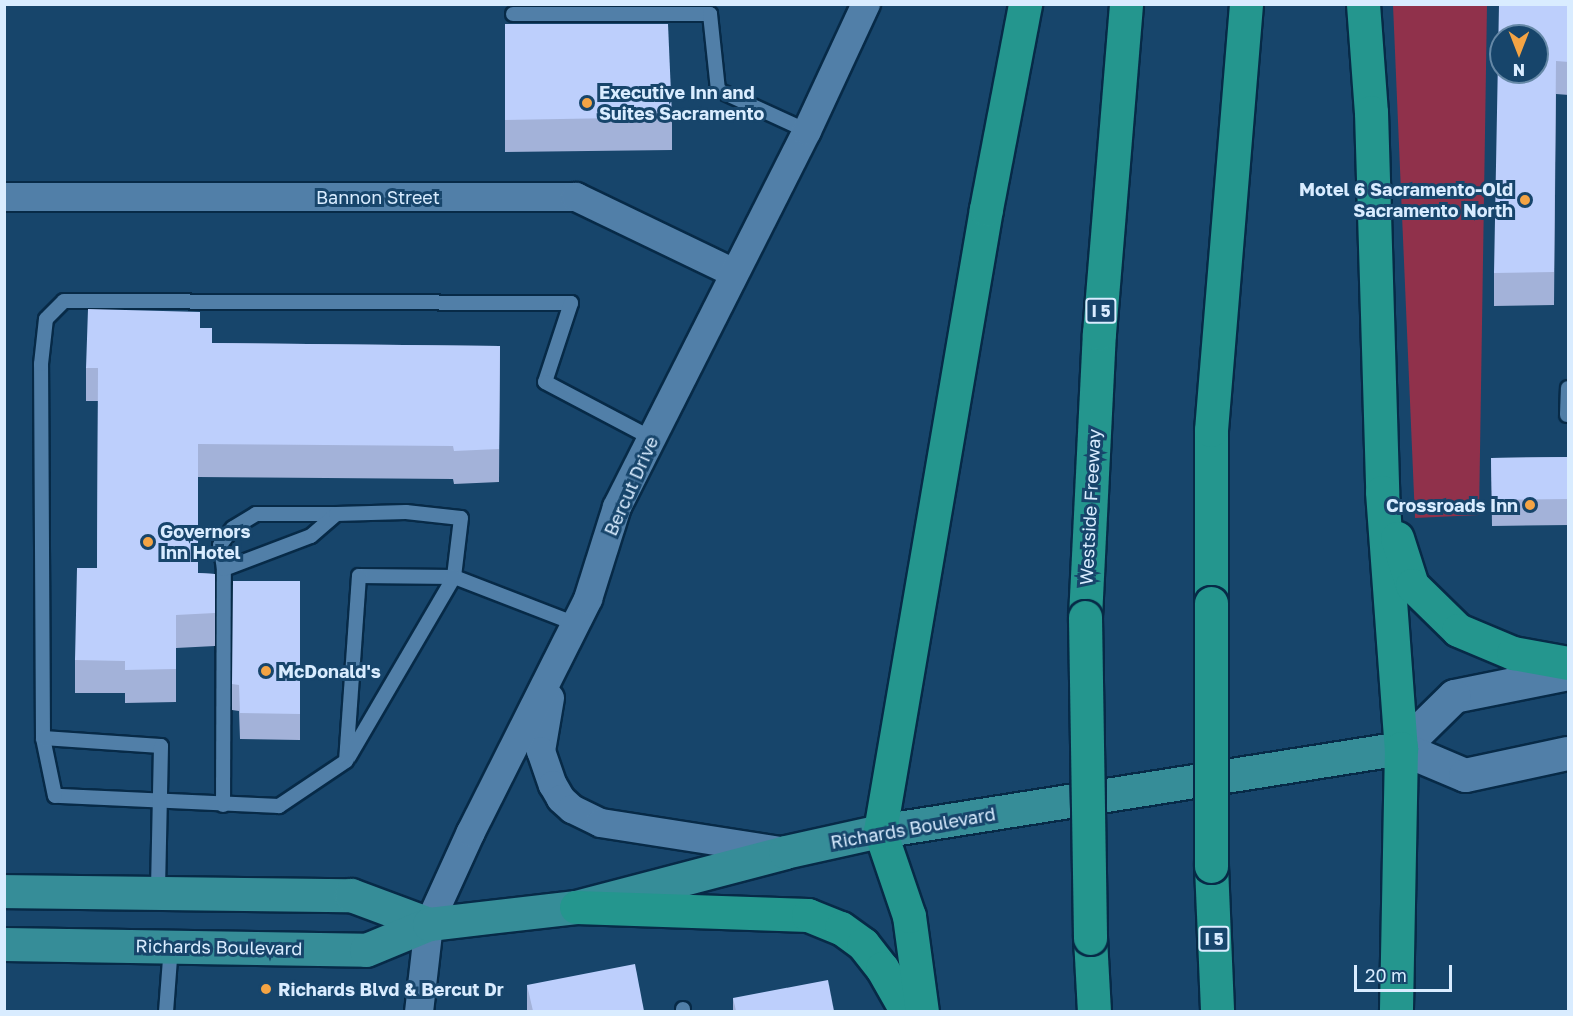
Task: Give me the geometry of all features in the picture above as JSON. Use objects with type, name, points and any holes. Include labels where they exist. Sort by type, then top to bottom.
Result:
[{"type":"highway","points":[[921,1011],[909,916],[880,831],[984,217],[1025,4]]},
{"type":"highway","name":"Westside Freeway","points":[[1094,1011],[1090,938],[1085,617],[1099,333],[1126,4]]},
{"type":"highway","name":"I 5","points":[[1217,1011],[1211,866],[1211,430],[1246,4]]},
{"type":"highway","points":[[1364,4],[1371,112],[1382,492],[1401,748],[1396,1011]]},
{"type":"highway","points":[[1382,492],[1412,585],[1458,630],[1513,653],[1569,663]]},
{"type":"highway","points":[[576,907],[808,915],[841,928],[862,944],[882,968],[907,1011]]},
{"type":"main road","name":"Richards Boulevard","points":[[4,944],[366,950],[429,924],[576,907],[785,852],[880,831],[1401,748]]},
{"type":"main road","name":"Richards Boulevard","points":[[4,891],[351,895],[429,924]]},
{"type":"street","name":"Bercut Drive","points":[[419,1011],[429,924],[471,832],[588,598],[617,507],[807,131],[866,4]]},
{"type":"street","name":"Bannon Street","points":[[4,197],[576,197],[734,273]]},
{"type":"street","points":[[562,653],[545,719],[541,751],[547,774],[561,799],[583,816],[601,823],[785,852]]},
{"type":"street","points":[[1569,673],[1454,696],[1401,748],[1465,776],[1569,753]]},
{"type":"lane","points":[[513,14],[710,14],[718,90],[807,131]]},
{"type":"lane","points":[[223,805],[224,569],[220,545],[233,528],[256,514],[406,512],[461,518],[454,578],[346,761],[279,806],[223,805],[55,796],[43,738],[41,364],[46,319],[64,301],[571,303],[545,382],[651,438]]},
{"type":"lane","points":[[1567,415],[1569,388]]},
{"type":"lane","points":[[224,569],[311,536],[336,514]]},
{"type":"lane","points":[[346,761],[359,576],[454,578],[576,624]]},
{"type":"lane","points":[[43,738],[162,746],[158,891]]},
{"type":"lane","points":[[166,1011],[171,945]]},
{"type":"shaded area","points":[[1393,5],[1487,5],[1479,515],[1415,518]]},
{"type":"building","name":"Motel 6 Sacramento-Old Sacramento North","points":[[1499,4],[1569,4],[1569,62],[1556,61],[1554,272],[1494,273],[1498,84],[1549,84],[1549,24],[1499,24]]},
{"type":"building","name":"Executive Inn and Suites Sacramento","points":[[505,24],[668,24],[672,117],[505,120]]},
{"type":"building","name":"Governors Inn Hotel","points":[[88,309],[200,312],[200,328],[212,328],[212,343],[500,346],[499,449],[454,451],[453,446],[198,444],[198,573],[215,574],[215,613],[176,615],[176,669],[125,670],[125,661],[75,660],[77,568],[97,568],[98,368],[86,368]]},
{"type":"building","points":[[1569,457],[1569,499],[1492,500],[1491,458]]},
{"type":"building","name":"McDonald's","points":[[233,581],[300,581],[300,714],[240,713],[239,685],[232,684]]},
{"type":"building","points":[[635,964],[644,1011],[533,1011],[527,985]]},
{"type":"building","points":[[828,980],[834,1011],[736,1011],[733,998]]},
{"type":"place","name":"Executive Inn and Suites Sacramento","points":[[587,103]]},
{"type":"place","name":"Motel 6 Sacramento-Old Sacramento North","points":[[1525,200]]},
{"type":"place","name":"Crossroads Inn","points":[[1530,505]]},
{"type":"place","name":"Governors Inn Hotel","points":[[148,542]]},
{"type":"place","name":"McDonald's","points":[[266,671]]},
{"type":"place","name":"Richards Blvd & Bercut Dr","points":[[266,989]]}]
